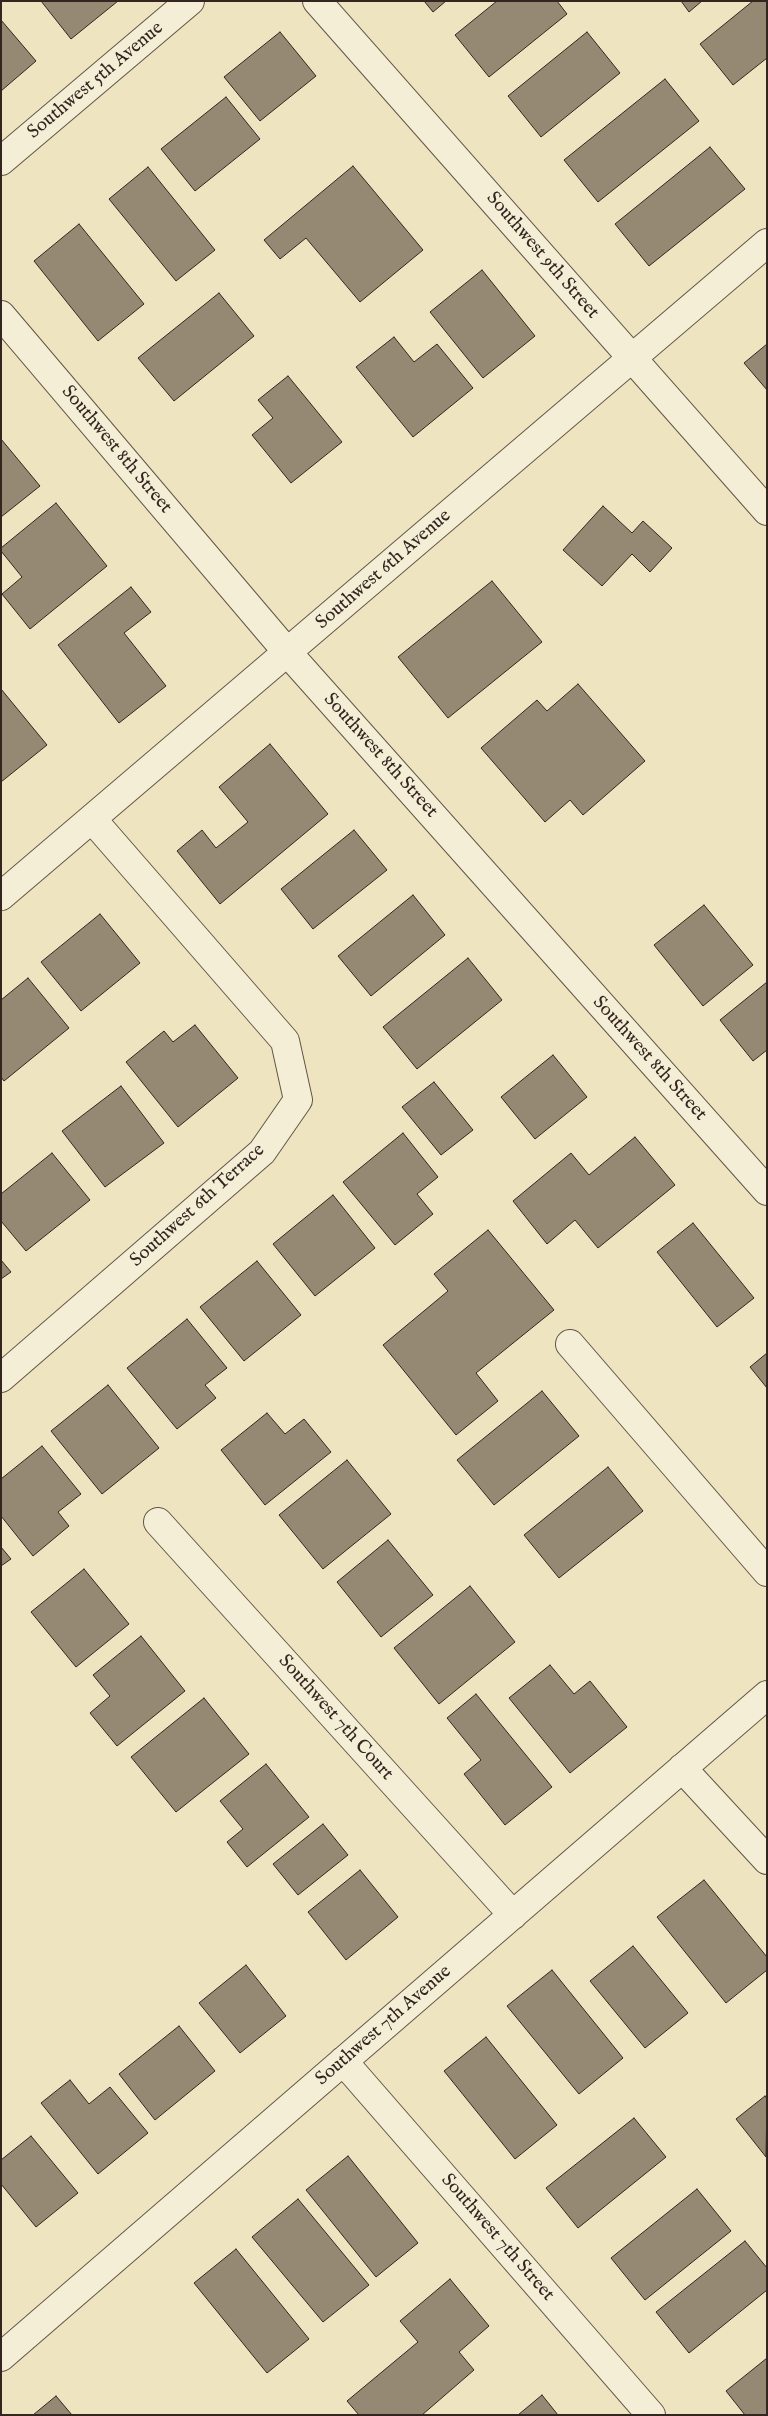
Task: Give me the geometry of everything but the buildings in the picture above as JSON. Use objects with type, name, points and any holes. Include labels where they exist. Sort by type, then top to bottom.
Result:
[{"type":"street","name":"Southwest 5th Avenue","points":[[1,161],[190,1]]},
{"type":"street","name":"Southwest 9th Street","points":[[317,1],[767,511]]},
{"type":"street","name":"Southwest 6th Avenue","points":[[1,896],[767,244]]},
{"type":"street","name":"Southwest 8th Street","points":[[1,315],[288,653],[767,1190]]},
{"type":"street","name":"Southwest 6th Terrace","points":[[1,1378],[262,1152],[298,1100],[285,1041],[92,819]]},
{"type":"street","points":[[570,1344],[767,1572]]},
{"type":"street","name":"Southwest 7th Court","points":[[158,1522],[513,1915]]},
{"type":"street","name":"Southwest 7th Avenue","points":[[1,2357],[767,1695]]},
{"type":"street","points":[[682,1768],[767,1860]]},
{"type":"street","name":"Southwest 7th Street","points":[[343,2061],[651,2415]]}]
